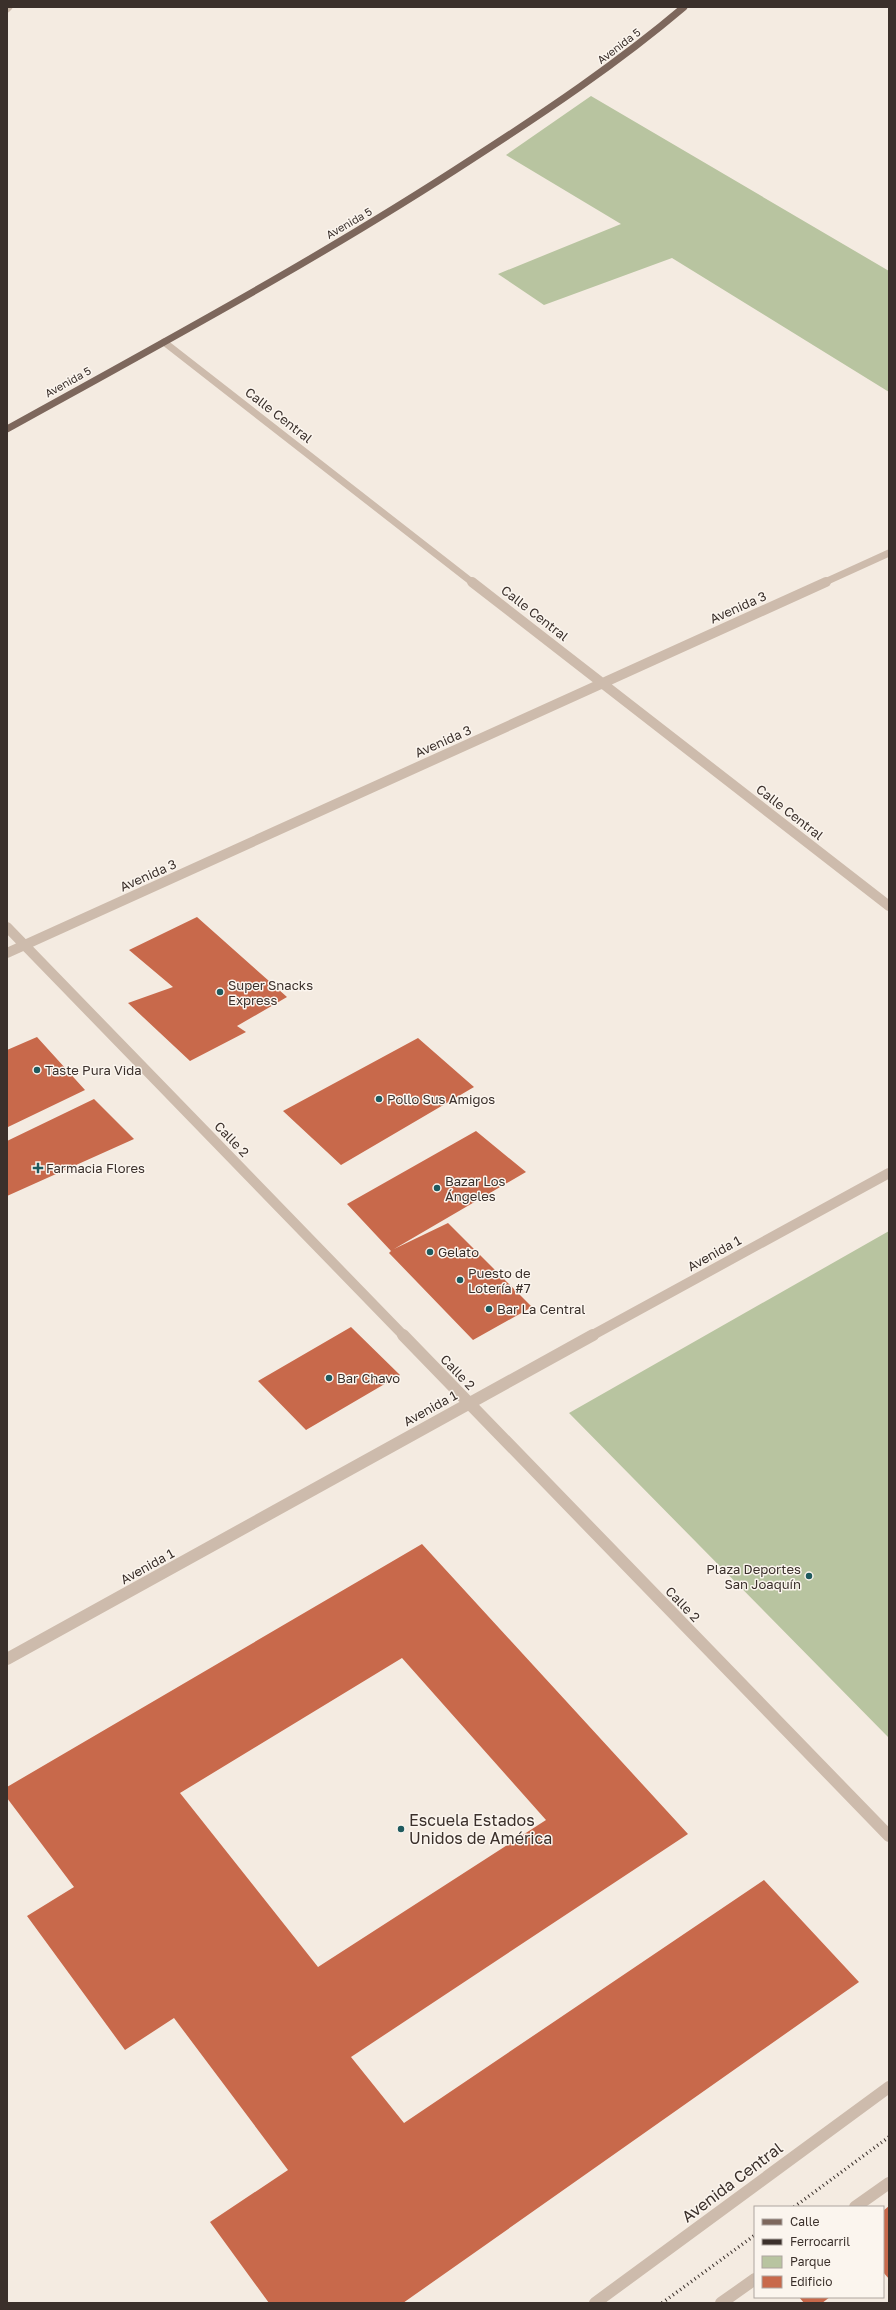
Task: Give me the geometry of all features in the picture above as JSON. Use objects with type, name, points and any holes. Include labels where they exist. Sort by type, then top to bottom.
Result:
[{"type":"main road","name":"Avenida 5","points":[[7,428],[164,342],[416,197],[592,80],[645,41],[684,7]]},
{"type":"street","name":"Calle Central","points":[[164,342],[889,906]]},
{"type":"street","name":"Avenida 3","points":[[7,952],[889,552]]},
{"type":"street","name":"Calle 2","points":[[7,927],[889,1836]]},
{"type":"street","name":"Avenida 1","points":[[7,1660],[468,1403],[889,1173]]},
{"type":"street","name":"Avenida Central","points":[[594,2303],[889,2087]]},
{"type":"street","points":[[856,2206],[889,2183]]},
{"type":"street","points":[[721,2303],[754,2280]]},
{"type":"green space","points":[[591,96],[889,271],[889,392],[672,258],[544,305],[498,274],[621,224],[506,155]]},
{"type":"green space","name":"Plaza Deportes San Joaquín","points":[[889,1231],[889,1738],[569,1413]]},
{"type":"building","name":"Super Snacks Express","points":[[197,917],[287,997],[237,1026],[246,1032],[190,1061],[128,1003],[173,987],[129,950]]},
{"type":"building","name":"Taste Pura Vida","points":[[37,1037],[85,1090],[8,1127],[7,1050]]},
{"type":"building","name":"Pollo Sus Amigos","points":[[418,1038],[474,1087],[341,1165],[283,1111]]},
{"type":"building","name":"Farmacia Flores","points":[[94,1099],[134,1139],[7,1196],[7,1141]]},
{"type":"building","points":[[476,1131],[526,1172],[394,1249],[448,1223],[532,1307],[473,1340],[389,1253],[391,1251],[347,1204]]},
{"type":"building","name":"Bar Chavo","points":[[351,1327],[400,1375],[306,1430],[258,1381]]},
{"type":"building","points":[[422,1544],[688,1834],[351,2057],[404,2123],[764,1880],[859,1982],[403,2303],[269,2303],[210,2222],[288,2170],[174,2018],[125,2050],[27,1916],[74,1887],[7,1798],[7,1787]],"holes":[[[402,1658],[546,1820],[318,1967],[180,1793]]]},
{"type":"building","points":[[889,2206],[889,2279],[884,2273],[884,2210]]},
{"type":"building","points":[[800,2298],[829,2298],[822,2303],[804,2303]]},
{"type":"railway","points":[[795,2206],[889,2137]]},
{"type":"railway","points":[[662,2303],[754,2236]]},
{"type":"place","name":"Super Snacks Express","points":[[220,992]]},
{"type":"place","name":"Taste Pura Vida","points":[[37,1070]]},
{"type":"place","name":"Pollo Sus Amigos","points":[[379,1099]]},
{"type":"place","name":"Farmacia Flores","points":[[38,1168]]},
{"type":"place","name":"Bazar Los Ángeles","points":[[437,1188]]},
{"type":"place","name":"Gelato","points":[[430,1252]]},
{"type":"place","name":"Puesto de Lotería #7","points":[[460,1280]]},
{"type":"place","name":"Bar La Central","points":[[489,1309]]},
{"type":"place","name":"Bar Chavo","points":[[329,1378]]},
{"type":"place","name":"Plaza Deportes San Joaquín","points":[[809,1576]]},
{"type":"place","name":"Escuela Estados Unidos de América","points":[[401,1829]]}]
